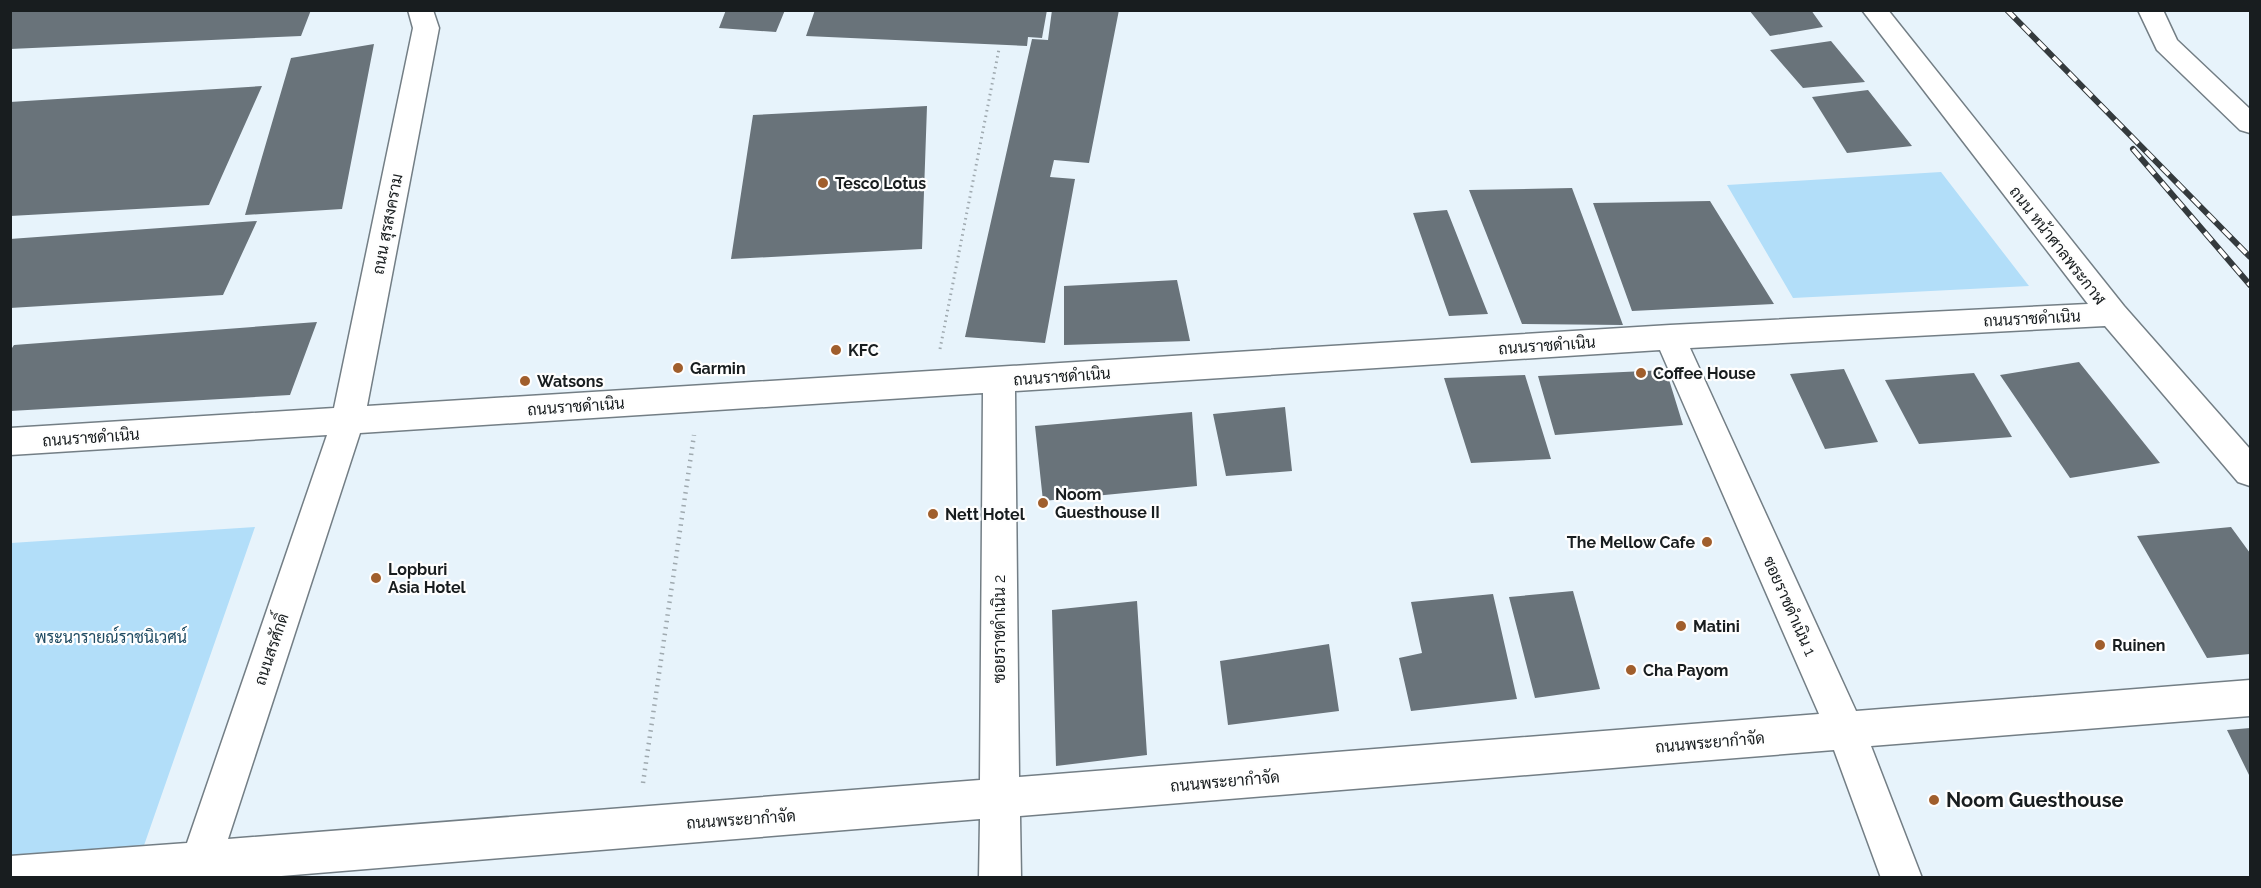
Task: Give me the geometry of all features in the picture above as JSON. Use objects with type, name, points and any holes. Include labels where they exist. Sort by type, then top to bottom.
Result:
[{"type":"street","name":"ถนน หน้าศาลพระกาฬ","points":[[1874,10],[2113,314],[2250,472]]},
{"type":"street","points":[[2150,10],[2166,45],[2250,124]]},
{"type":"street","name":"ถนน สุรสงคราม","points":[[348,421],[429,18]]},
{"type":"street","name":"ถนนราชดำเนิน","points":[[10,442],[1670,337],[2113,314]]},
{"type":"street","name":"ซอยราชดำเนิน 1","points":[[1670,337],[1846,731],[1902,878]]},
{"type":"street","name":"ซอยราชดำเนิน 2","points":[[999,380],[1000,878]]},
{"type":"street","name":"ถนนสรศักดิ์","points":[[197,870],[348,421]]},
{"type":"street","name":"ถนนพระยากำจัด","points":[[10,877],[197,870],[636,827],[2250,698]]},
{"type":"path","points":[[933,383],[999,49]]},
{"type":"path","points":[[636,827],[699,398]]},
{"type":"green space","points":[[1941,172],[2029,286],[1793,298],[1727,185]]},
{"type":"green space","name":"พระนารายณ์ราชนิเวศน์","points":[[255,527],[133,877],[11,878],[11,543]]},
{"type":"building","points":[[10,10],[311,10],[301,36],[10,49]]},
{"type":"building","points":[[726,10],[785,10],[776,32],[719,28]]},
{"type":"building","points":[[815,10],[1047,10],[1042,38],[1028,37],[1027,46],[806,36]]},
{"type":"building","points":[[1052,10],[1119,10],[1089,163],[1054,160],[1050,177],[1075,179],[1045,343],[965,337],[1032,39],[1048,40]]},
{"type":"building","points":[[1749,10],[1811,10],[1823,27],[1770,36]]},
{"type":"building","points":[[1831,41],[1865,82],[1803,88],[1770,50]]},
{"type":"building","points":[[374,44],[342,209],[245,215],[291,58]]},
{"type":"building","points":[[262,86],[209,205],[10,216],[10,102]]},
{"type":"building","points":[[1868,90],[1912,146],[1847,153],[1812,97]]},
{"type":"building","points":[[927,106],[922,249],[731,259],[753,115]]},
{"type":"building","points":[[1572,188],[1623,325],[1522,324],[1469,190]]},
{"type":"building","points":[[1710,201],[1774,304],[1632,311],[1593,203]]},
{"type":"building","points":[[1447,210],[1488,314],[1449,316],[1413,213]]},
{"type":"building","points":[[257,221],[223,295],[10,308],[10,239]]},
{"type":"building","points":[[1177,280],[1190,341],[1064,345],[1064,286]]},
{"type":"building","points":[[317,322],[290,395],[10,411],[10,351],[14,345]]},
{"type":"building","points":[[2079,362],[2160,463],[2070,478],[2000,375]]},
{"type":"building","points":[[1844,369],[1878,442],[1825,449],[1790,374]]},
{"type":"building","points":[[1666,370],[1683,425],[1555,435],[1538,376]]},
{"type":"building","points":[[1974,373],[2012,437],[1919,444],[1885,380]]},
{"type":"building","points":[[1525,375],[1551,459],[1471,463],[1444,378]]},
{"type":"building","points":[[1285,407],[1292,471],[1226,476],[1213,414]]},
{"type":"building","points":[[1192,412],[1197,486],[1043,501],[1035,426]]},
{"type":"building","points":[[2231,527],[2250,553],[2250,654],[2207,658],[2137,536]]},
{"type":"building","points":[[1573,591],[1600,689],[1535,698],[1509,597]]},
{"type":"building","points":[[1493,594],[1517,699],[1411,711],[1399,658],[1422,653],[1411,602]]},
{"type":"building","points":[[1137,601],[1147,755],[1056,766],[1052,610]]},
{"type":"building","points":[[1329,644],[1339,711],[1228,725],[1220,661]]},
{"type":"building","points":[[2250,728],[2250,777],[2227,730]]},
{"type":"railway","points":[[2007,10],[2250,257]]},
{"type":"railway","points":[[2133,149],[2250,285]]},
{"type":"place","name":"Tesco Lotus","points":[[823,183]]},
{"type":"place","name":"KFC","points":[[836,350]]},
{"type":"place","name":"Garmin","points":[[678,368]]},
{"type":"place","name":"Coffee House","points":[[1641,373]]},
{"type":"place","name":"Watsons","points":[[525,381]]},
{"type":"place","name":"Noom Guesthouse II","points":[[1043,503]]},
{"type":"place","name":"Nett Hotel","points":[[933,514]]},
{"type":"place","name":"The Mellow Cafe","points":[[1707,542]]},
{"type":"place","name":"Lopburi Asia Hotel","points":[[376,578]]},
{"type":"place","name":"Matini","points":[[1681,626]]},
{"type":"place","name":"Ruinen","points":[[2100,645]]},
{"type":"place","name":"Cha Payom","points":[[1631,670]]},
{"type":"place","name":"Noom Guesthouse","points":[[1934,800]]}]
